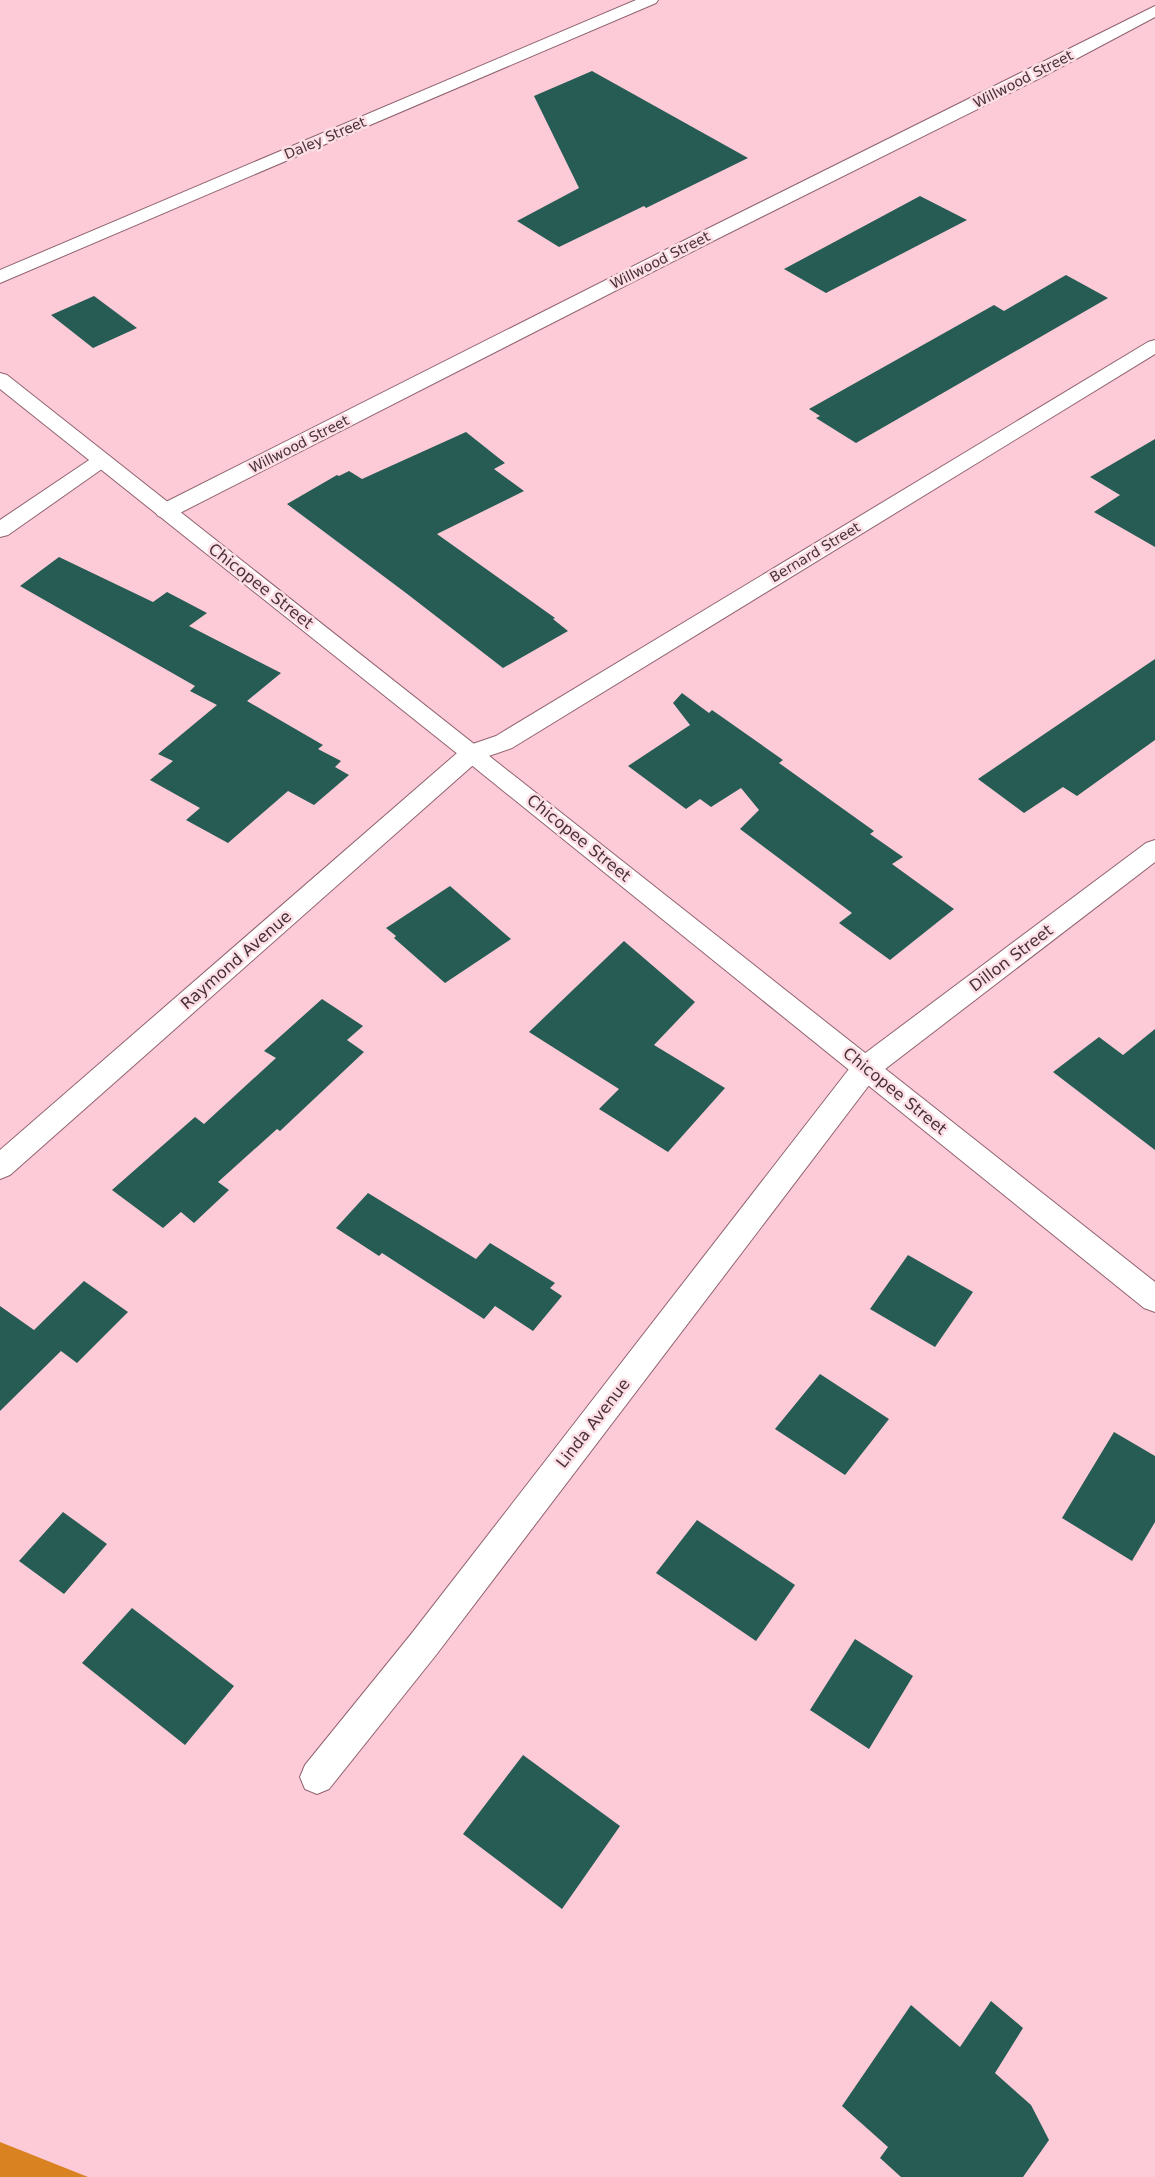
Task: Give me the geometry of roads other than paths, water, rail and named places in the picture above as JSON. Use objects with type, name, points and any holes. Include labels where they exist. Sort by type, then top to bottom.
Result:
[{"type":"street","name":"Daley Street","points":[[0,277],[650,0]]},
{"type":"street","name":"Willwood Street","points":[[166,511],[706,237],[1038,72],[1155,11]]},
{"type":"street","name":"Bernard Street","points":[[472,753],[504,742],[1155,346]]},
{"type":"street","name":"Chicopee Street","points":[[0,379],[472,753],[1155,1299]]},
{"type":"street","points":[[0,530],[102,460]]},
{"type":"street","name":"Raymond Avenue","points":[[0,1168],[472,753]]},
{"type":"street","name":"Dillon Street","points":[[866,1068],[1155,849]]},
{"type":"street","name":"Linda Avenue","points":[[317,1776],[430,1636],[866,1068]]}]
